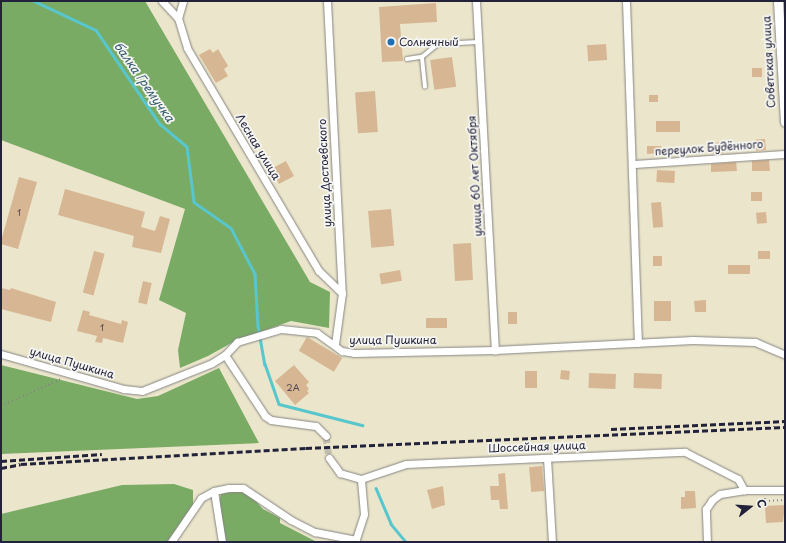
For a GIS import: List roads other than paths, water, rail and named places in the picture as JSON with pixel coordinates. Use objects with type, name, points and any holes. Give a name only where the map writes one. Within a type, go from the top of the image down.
[{"type":"street","points":[[162,1],[178,18],[184,1]]},
{"type":"street","name":"улица Достоевского","points":[[327,1],[342,293],[335,344]]},
{"type":"street","name":"улица 60 лет Октября","points":[[476,1],[495,350]]},
{"type":"street","points":[[626,1],[634,164],[638,343]]},
{"type":"street","name":"Советская улица","points":[[780,4],[785,122]]},
{"type":"street","name":"Лесная улица","points":[[178,18],[187,48],[315,264],[342,293]]},
{"type":"street","name":"переулок Будённого","points":[[634,164],[785,154]]},
{"type":"street","name":"улица Пушкина","points":[[1,354],[70,374],[142,391],[212,363],[225,355],[237,342],[281,329],[317,333],[335,344],[342,351],[354,353],[495,350],[693,340],[755,342],[785,355]]},
{"type":"street","points":[[225,355],[265,416],[271,420],[316,426],[326,436]]},
{"type":"street","name":"Шоссейная улица","points":[[361,479],[406,464],[685,452],[738,479],[744,490]]},
{"type":"street","points":[[171,542],[201,498],[214,491],[243,488],[291,520],[315,532],[356,541],[364,514],[361,479],[340,473],[329,458]]},
{"type":"street","points":[[547,458],[552,542]]},
{"type":"street","points":[[707,542],[706,509],[712,500],[729,491],[785,490]]},
{"type":"street","points":[[214,491],[222,542]]},
{"type":"lane","points":[[407,59],[422,57],[438,44],[478,42]]},
{"type":"lane","points":[[422,57],[425,86]]},
{"type":"waterway","name":"балка Гремучка","points":[[34,1],[96,30],[160,124],[187,147],[194,202],[231,228],[255,274],[258,326],[265,364],[279,404],[362,425]]},
{"type":"waterway","name":"балка Гремучка","points":[[376,488],[391,524],[406,542]]},
{"type":"tunnel","points":[[326,436],[329,458]]},
{"type":"railway","points":[[611,429],[785,421]]},
{"type":"railway","points":[[1,468],[21,464],[306,448],[785,427]]},
{"type":"railway","points":[[1,461],[102,454]]},
{"type":"place","name":"Солнечный","points":[[391,42]]}]
